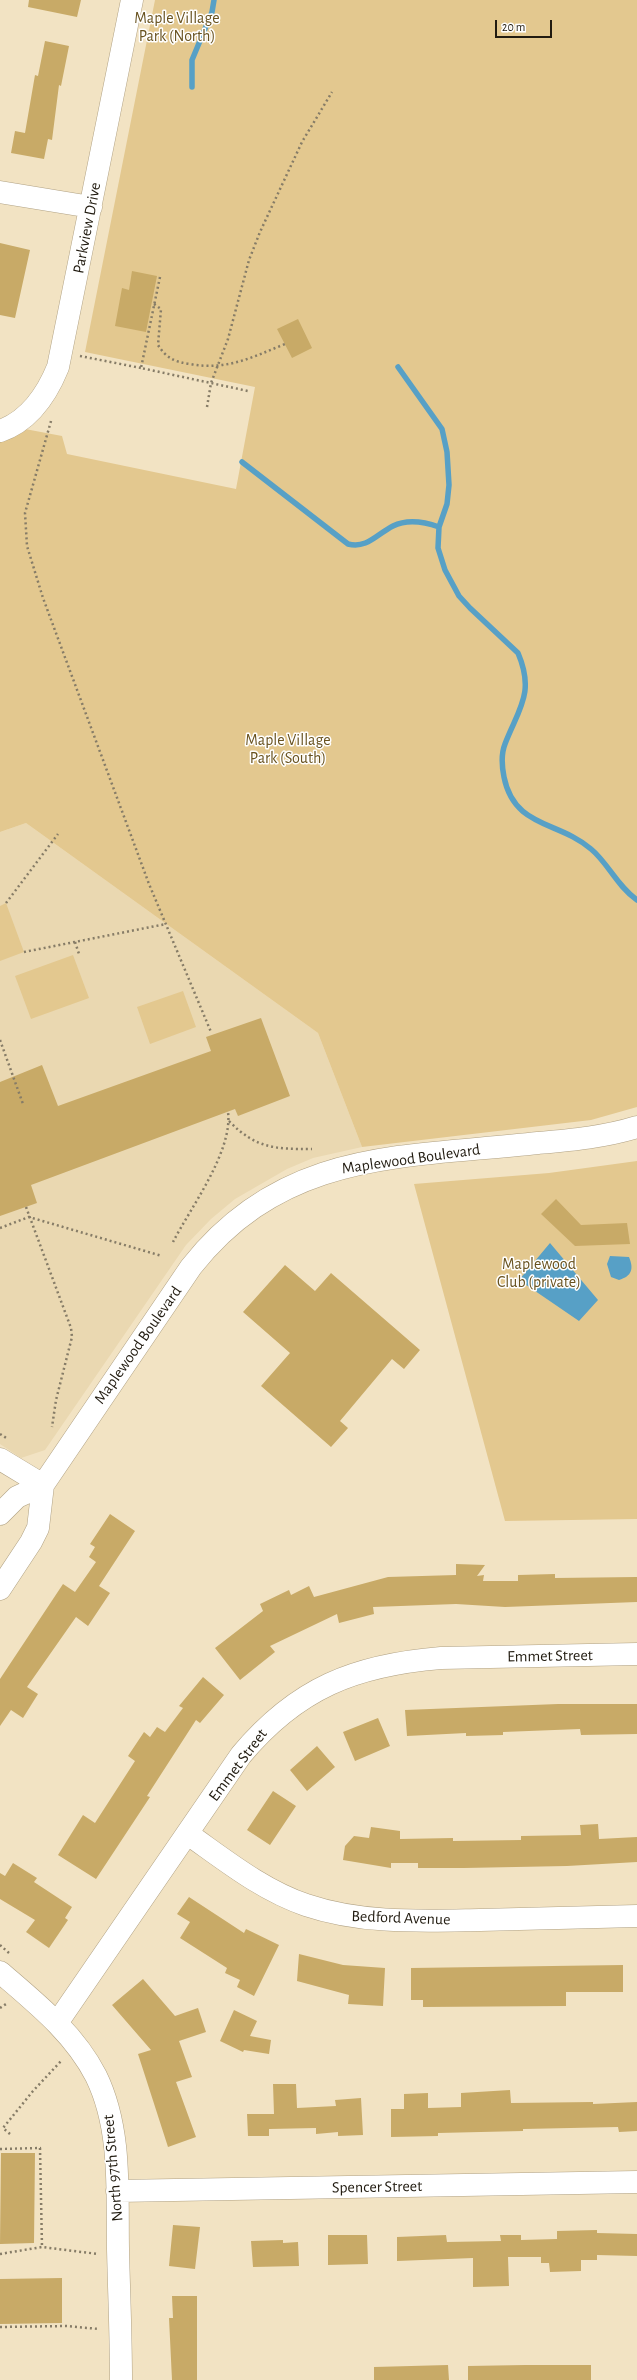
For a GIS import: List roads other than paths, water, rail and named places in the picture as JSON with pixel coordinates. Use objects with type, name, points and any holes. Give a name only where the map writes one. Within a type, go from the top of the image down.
[{"type":"street","name":"Parkview Drive","points":[[0,431],[14,424],[30,412],[45,395],[55,375],[64,343],[132,0]]},
{"type":"street","points":[[0,192],[91,207]]},
{"type":"street","name":"Maplewood Boulevard","points":[[0,1589],[31,1542],[38,1528],[44,1485],[202,1253],[230,1225],[271,1196],[313,1176],[364,1162],[567,1140],[637,1127]]},
{"type":"street","points":[[0,1459],[44,1485]]},
{"type":"street","points":[[0,1514],[17,1497],[44,1485]]},
{"type":"street","name":"Emmet Street","points":[[57,2023],[241,1755],[258,1734],[294,1704],[316,1690],[343,1678],[373,1668],[434,1658],[637,1654]]},
{"type":"street","name":"Bedford Avenue","points":[[188,1834],[249,1877],[283,1896],[306,1905],[348,1916],[371,1919],[437,1920],[637,1916]]},
{"type":"street","name":"North 97th Street","points":[[0,1972],[57,2023],[79,2049],[95,2075],[111,2116],[117,2191],[121,2380]]},
{"type":"street","name":"Spencer Street","points":[[117,2191],[637,2182]]},
{"type":"water","points":[[550,1243],[598,1300],[579,1321],[519,1280]]},
{"type":"water","points":[[610,1256],[629,1257],[631,1272],[619,1280],[611,1277],[607,1264]]},
{"type":"waterway","points":[[192,87],[192,60],[212,12],[214,0]]},
{"type":"waterway","points":[[398,367],[442,429],[447,452],[449,485],[447,504],[439,527],[438,548],[445,570],[459,596],[518,653],[523,667],[525,679],[523,700],[505,744],[502,756],[504,777],[509,794],[517,806],[527,815],[565,833],[591,849],[603,861],[624,888],[637,900]]},
{"type":"waterway","points":[[242,462],[348,544],[355,545],[366,543],[387,529],[404,522],[422,523],[439,527]]},
{"type":"park label","name":"Maple Village Park (North)","points":[[177,27]]},
{"type":"park label","name":"Maple Village Park (South)","points":[[288,749]]},
{"type":"park label","name":"Maplewood Club (private)","points":[[539,1273]]}]
